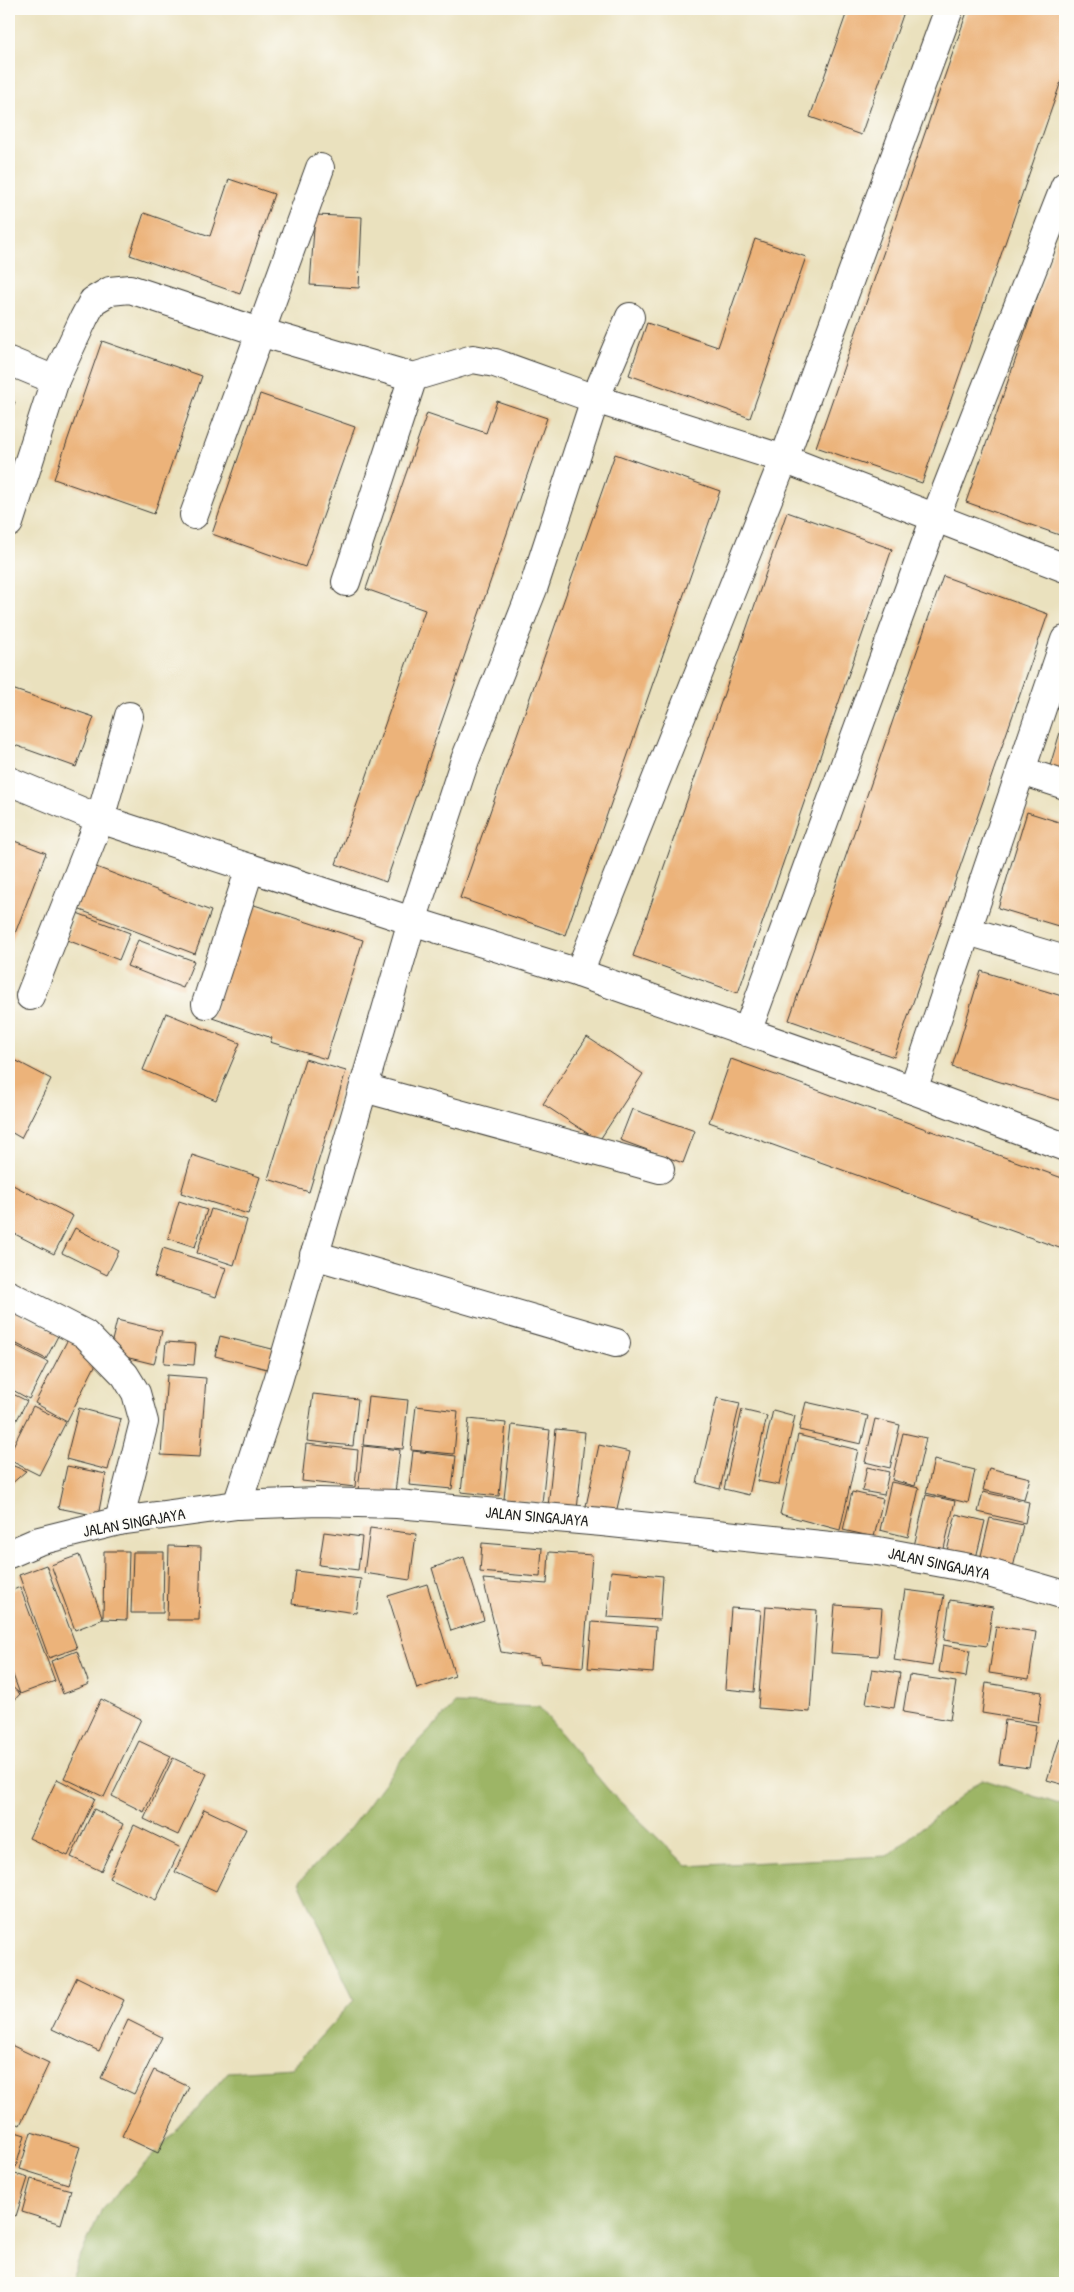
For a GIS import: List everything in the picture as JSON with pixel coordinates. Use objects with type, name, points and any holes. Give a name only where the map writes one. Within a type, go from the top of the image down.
[{"type":"street","points":[[580,972],[784,459],[949,9]]},
{"type":"street","points":[[194,515],[320,168]]},
{"type":"street","points":[[747,1032],[935,518],[1065,186]]},
{"type":"street","points":[[9,523],[55,380],[94,301],[110,291],[130,289],[260,332],[413,377],[473,359],[495,363],[595,399],[784,459],[1065,568]]},
{"type":"street","points":[[237,1505],[278,1381],[412,921],[465,760],[534,586],[595,399],[630,317]]},
{"type":"street","points":[[9,361],[55,380]]},
{"type":"street","points":[[346,582],[413,377]]},
{"type":"street","points":[[914,1090],[1065,640]]},
{"type":"street","points":[[30,996],[100,819],[129,716]]},
{"type":"street","points":[[1022,771],[1065,785]]},
{"type":"street","points":[[9,781],[100,819],[412,921],[580,972],[914,1090],[1065,1148]]},
{"type":"street","points":[[206,1004],[250,868]]},
{"type":"street","points":[[968,930],[1065,960]]},
{"type":"street","points":[[364,1088],[660,1169]]},
{"type":"street","points":[[314,1256],[616,1343]]},
{"type":"street","points":[[9,1295],[85,1334],[125,1375],[136,1392],[144,1422],[119,1521]]},
{"type":"street","name":"JALAN SINGAJAYA","points":[[9,1554],[38,1541],[119,1521],[237,1505],[319,1502],[397,1504],[602,1522],[878,1551],[975,1569],[1065,1595]]},
{"type":"green space","points":[[455,1704],[539,1707],[611,1793],[687,1866],[887,1856],[982,1779],[1065,1806],[1065,2283],[68,2283],[102,2209],[193,2113],[228,2072],[292,2068],[354,2000],[299,1882],[351,1827],[402,1759]]},
{"type":"building","points":[[848,9],[905,9],[861,135],[810,117]]},
{"type":"building","points":[[968,9],[1065,9],[1065,70],[922,483],[816,447]]},
{"type":"building","points":[[229,179],[274,194],[240,294],[130,255],[144,213],[210,236]]},
{"type":"building","points":[[315,215],[362,217],[359,288],[310,285]]},
{"type":"building","points":[[1065,217],[1065,537],[966,502]]},
{"type":"building","points":[[755,239],[806,257],[750,418],[629,375],[647,323],[718,347]]},
{"type":"building","points":[[102,341],[202,376],[154,514],[54,479]]},
{"type":"building","points":[[260,394],[355,427],[305,567],[212,534]]},
{"type":"building","points":[[9,399],[15,402],[9,416]]},
{"type":"building","points":[[497,401],[547,418],[386,882],[336,864],[425,610],[366,589],[427,413],[486,433]]},
{"type":"building","points":[[615,454],[720,491],[565,935],[460,898]]},
{"type":"building","points":[[787,512],[892,549],[738,993],[633,956]]},
{"type":"building","points":[[943,576],[1048,614],[894,1057],[789,1020]]},
{"type":"building","points":[[9,688],[94,717],[76,767],[9,743]]},
{"type":"building","points":[[1065,716],[1065,774],[1049,769]]},
{"type":"building","points":[[1027,812],[1065,824],[1065,928],[998,908]]},
{"type":"building","points":[[9,839],[46,853],[9,949]]},
{"type":"building","points":[[91,865],[211,911],[195,954],[75,908]]},
{"type":"building","points":[[248,903],[363,940],[326,1059],[270,1042],[272,1038],[212,1018]]},
{"type":"building","points":[[77,913],[130,933],[119,960],[67,940]]},
{"type":"building","points":[[138,940],[194,961],[183,988],[127,966]]},
{"type":"building","points":[[981,971],[1065,997],[1065,1102],[952,1067]]},
{"type":"building","points":[[166,1013],[240,1043],[216,1100],[143,1070]]},
{"type":"building","points":[[587,1037],[643,1074],[599,1141],[543,1104]]},
{"type":"building","points":[[9,1057],[51,1079],[21,1138],[9,1131]]},
{"type":"building","points":[[305,1059],[346,1071],[309,1192],[268,1179]]},
{"type":"building","points":[[731,1059],[1065,1179],[1065,1250],[709,1122]]},
{"type":"building","points":[[632,1109],[695,1131],[683,1163],[620,1140]]},
{"type":"building","points":[[192,1155],[260,1177],[248,1214],[181,1193]]},
{"type":"building","points":[[9,1183],[73,1216],[54,1254],[9,1231]]},
{"type":"building","points":[[179,1201],[207,1210],[195,1247],[168,1238]]},
{"type":"building","points":[[211,1209],[247,1220],[234,1265],[197,1253]]},
{"type":"building","points":[[75,1228],[119,1251],[107,1275],[62,1253]]},
{"type":"building","points":[[163,1248],[226,1268],[216,1297],[154,1277]]},
{"type":"building","points":[[9,1308],[59,1334],[46,1359],[9,1340]]},
{"type":"building","points":[[117,1320],[162,1331],[154,1364],[109,1353]]},
{"type":"building","points":[[220,1336],[280,1351],[275,1371],[215,1356]]},
{"type":"building","points":[[68,1339],[100,1356],[67,1421],[35,1403]]},
{"type":"building","points":[[9,1342],[48,1362],[29,1399],[9,1388]]},
{"type":"building","points":[[166,1342],[196,1344],[194,1365],[164,1363]]},
{"type":"building","points":[[167,1375],[206,1378],[200,1457],[161,1455]]},
{"type":"building","points":[[9,1392],[27,1401],[13,1427],[9,1425]]},
{"type":"building","points":[[313,1394],[358,1399],[353,1446],[307,1441]]},
{"type":"building","points":[[368,1396],[408,1400],[403,1449],[363,1445]]},
{"type":"building","points":[[717,1398],[740,1403],[720,1489],[697,1483]]},
{"type":"building","points":[[806,1402],[868,1416],[861,1444],[799,1430]]},
{"type":"building","points":[[33,1406],[66,1422],[39,1475],[9,1460],[9,1454]]},
{"type":"building","points":[[416,1406],[458,1411],[454,1454],[411,1450]]},
{"type":"building","points":[[79,1408],[121,1419],[108,1470],[66,1459]]},
{"type":"building","points":[[742,1410],[767,1416],[749,1495],[724,1489]]},
{"type":"building","points":[[773,1410],[795,1416],[779,1485],[757,1481]]},
{"type":"building","points":[[469,1419],[506,1423],[499,1496],[461,1492]]},
{"type":"building","points":[[875,1419],[900,1425],[890,1468],[865,1462]]},
{"type":"building","points":[[512,1425],[550,1430],[542,1503],[504,1499]]},
{"type":"building","points":[[556,1429],[585,1432],[577,1510],[548,1507]]},
{"type":"building","points":[[903,1433],[926,1438],[915,1486],[892,1480]]},
{"type":"building","points":[[798,1435],[858,1450],[840,1530],[780,1514]]},
{"type":"building","points":[[306,1444],[358,1450],[355,1487],[302,1481]]},
{"type":"building","points":[[599,1445],[630,1452],[616,1513],[586,1506]]},
{"type":"building","points":[[363,1446],[400,1450],[395,1493],[358,1490]]},
{"type":"building","points":[[413,1451],[456,1456],[452,1489],[409,1485]]},
{"type":"building","points":[[934,1460],[975,1470],[968,1503],[926,1493]]},
{"type":"building","points":[[9,1464],[26,1471],[9,1486]]},
{"type":"building","points":[[67,1466],[106,1474],[98,1516],[58,1508]]},
{"type":"building","points":[[867,1467],[889,1472],[884,1495],[862,1491]]},
{"type":"building","points":[[989,1468],[1030,1478],[1024,1499],[983,1490]]},
{"type":"building","points":[[891,1482],[919,1488],[908,1537],[880,1530]]},
{"type":"building","points":[[852,1492],[883,1499],[874,1537],[843,1530]]},
{"type":"building","points":[[983,1492],[1029,1502],[1025,1523],[978,1512]]},
{"type":"building","points":[[926,1495],[955,1501],[943,1553],[914,1546]]},
{"type":"building","points":[[956,1514],[985,1521],[976,1558],[947,1551]]},
{"type":"building","points":[[990,1518],[1023,1525],[1012,1572],[979,1564]]},
{"type":"building","points":[[370,1528],[416,1534],[410,1580],[364,1573]]},
{"type":"building","points":[[324,1532],[362,1537],[358,1570],[319,1565]]},
{"type":"building","points":[[482,1543],[542,1548],[540,1577],[480,1572]]},
{"type":"building","points":[[169,1546],[201,1547],[199,1620],[167,1620]]},
{"type":"building","points":[[104,1551],[129,1551],[127,1620],[103,1619]]},
{"type":"building","points":[[133,1552],[164,1552],[163,1613],[131,1613]]},
{"type":"building","points":[[549,1552],[592,1555],[583,1667],[540,1663],[540,1658],[501,1652],[483,1579],[547,1584]]},
{"type":"building","points":[[79,1555],[103,1619],[75,1630],[51,1565]]},
{"type":"building","points":[[464,1557],[484,1620],[451,1631],[432,1568]]},
{"type":"building","points":[[46,1565],[77,1648],[49,1658],[19,1575]]},
{"type":"building","points":[[296,1571],[361,1579],[356,1613],[292,1604]]},
{"type":"building","points":[[611,1571],[663,1576],[660,1620],[607,1617]]},
{"type":"building","points":[[427,1584],[455,1676],[417,1689],[388,1596]]},
{"type":"building","points":[[20,1587],[55,1681],[20,1694],[9,1664],[9,1592]]},
{"type":"building","points":[[905,1590],[944,1595],[932,1666],[894,1660]]},
{"type":"building","points":[[950,1600],[993,1607],[987,1646],[944,1640]]},
{"type":"building","points":[[835,1605],[882,1608],[878,1656],[831,1653]]},
{"type":"building","points":[[766,1606],[817,1610],[810,1712],[758,1708]]},
{"type":"building","points":[[731,1608],[761,1610],[754,1692],[725,1689]]},
{"type":"building","points":[[592,1622],[656,1627],[653,1673],[588,1668]]},
{"type":"building","points":[[996,1626],[1036,1632],[1029,1679],[989,1673]]},
{"type":"building","points":[[943,1645],[970,1650],[966,1677],[939,1672]]},
{"type":"building","points":[[77,1651],[89,1684],[63,1694],[51,1661]]},
{"type":"building","points":[[872,1669],[900,1673],[894,1708],[866,1703]]},
{"type":"building","points":[[909,1675],[956,1682],[950,1720],[903,1712]]},
{"type":"building","points":[[986,1683],[1042,1692],[1038,1722],[982,1713]]},
{"type":"building","points":[[9,1684],[20,1694],[9,1706]]},
{"type":"building","points":[[101,1699],[141,1719],[104,1797],[64,1778]]},
{"type":"building","points":[[1005,1720],[1036,1725],[1029,1768],[999,1764]]},
{"type":"building","points":[[1065,1721],[1065,1785],[1047,1780]]},
{"type":"building","points":[[139,1741],[171,1756],[144,1812],[112,1796]]},
{"type":"building","points":[[173,1758],[207,1774],[178,1835],[144,1819]]},
{"type":"building","points":[[57,1779],[95,1798],[68,1856],[29,1838]]},
{"type":"building","points":[[94,1809],[123,1824],[101,1871],[71,1857]]},
{"type":"building","points":[[204,1809],[246,1829],[216,1891],[175,1872]]},
{"type":"building","points":[[134,1825],[181,1848],[156,1900],[109,1878]]},
{"type":"building","points":[[77,1977],[124,2000],[99,2051],[52,2029]]},
{"type":"building","points":[[128,2020],[162,2037],[134,2094],[101,2078]]},
{"type":"building","points":[[9,2044],[49,2063],[20,2125],[9,2120]]},
{"type":"building","points":[[154,2070],[189,2087],[158,2153],[122,2136]]},
{"type":"building","points":[[9,2130],[25,2135],[16,2167],[9,2165]]},
{"type":"building","points":[[31,2132],[80,2147],[68,2184],[20,2169]]},
{"type":"building","points":[[9,2172],[28,2178],[16,2216],[9,2213]]},
{"type":"building","points":[[31,2179],[71,2190],[61,2224],[22,2212]]}]
